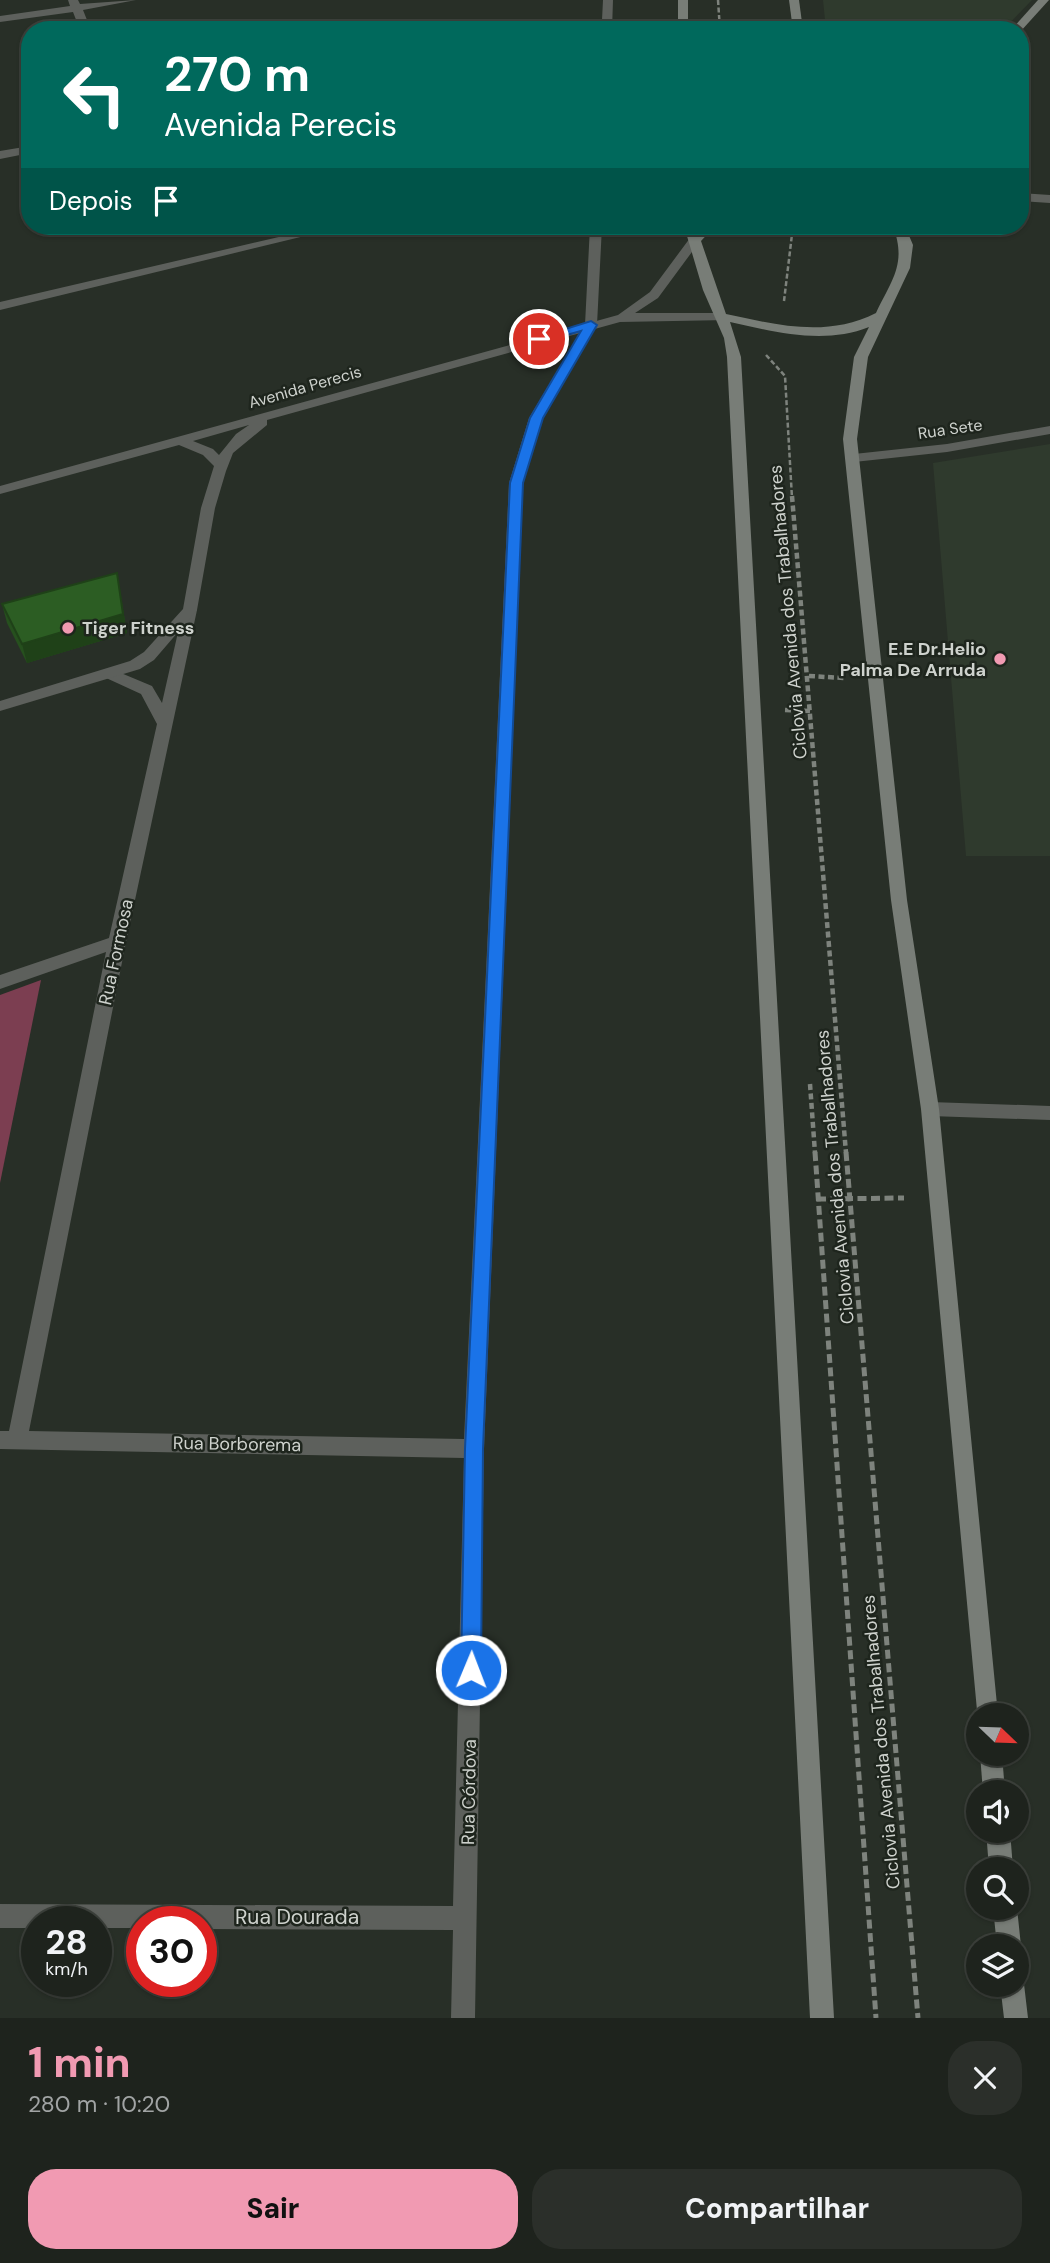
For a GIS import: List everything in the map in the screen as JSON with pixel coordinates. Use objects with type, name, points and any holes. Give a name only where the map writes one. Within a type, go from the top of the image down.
[{"type":"main road","points":[[683,0],[683,21]]},
{"type":"main road","points":[[794,0],[797,21]]},
{"type":"main road","points":[[1024,21],[1044,0]]},
{"type":"main road","points":[[692,235],[709,290],[723,317],[733,357],[736,397],[822,2018]]},
{"type":"main road","points":[[694,241],[700,235]]},
{"type":"main road","points":[[904,235],[907,245],[905,261],[861,356],[850,439],[899,900],[930,1109],[986,1703]]},
{"type":"main road","points":[[723,317],[781,328],[837,332],[868,324],[880,316]]},
{"type":"main road","points":[[1014,1997],[1016,2018]]},
{"type":"street","points":[[0,19],[74,4],[131,0]]},
{"type":"street","points":[[607,21],[608,0]]},
{"type":"street","points":[[74,4],[82,21]]},
{"type":"street","points":[[0,155],[21,151]]},
{"type":"street","points":[[1029,198],[1050,199]]},
{"type":"street","points":[[0,306],[302,235]]},
{"type":"street","points":[[591,325],[596,235]]},
{"type":"street","name":"Avenida Perecis","points":[[619,318],[654,295],[694,241]]},
{"type":"street","name":"Avenida Perecis","points":[[0,489],[619,318],[676,315],[723,317]]},
{"type":"street","name":"Rua Córdova","points":[[463,2018],[474,1449],[516,483],[536,418],[591,325]]},
{"type":"street","name":"Rua Formosa","points":[[9,1440],[190,610],[208,508],[221,465],[241,437],[276,413]]},
{"type":"street","name":"Rua Sete","points":[[854,458],[947,448],[1050,430]]},
{"type":"street","points":[[180,440],[201,448],[221,465]]},
{"type":"street","points":[[0,706],[135,665],[149,656],[190,610]]},
{"type":"street","points":[[109,673],[147,690],[165,724]]},
{"type":"street","points":[[0,982],[117,942]]},
{"type":"street","points":[[930,1109],[1050,1113]]},
{"type":"street","name":"Rua Borborema","points":[[9,1440],[474,1449]]},
{"type":"street","name":"Rua Dourada","points":[[0,1916],[467,1918]]},
{"type":"path","points":[[718,0],[719,21]]},
{"type":"path","points":[[781,328],[792,235]]},
{"type":"path","name":"Ciclovia Avenida dos Trabalhadores","points":[[781,328],[756,345],[785,376],[786,427],[918,2018]]},
{"type":"path","name":"Ciclovia Avenida dos Trabalhadores","points":[[784,696],[786,723]]},
{"type":"path","name":"Ciclovia Avenida dos Trabalhadores","points":[[809,1076],[876,2018]]},
{"type":"path","points":[[817,1199],[939,1198]]},
{"type":"shaded area","points":[[823,0],[1032,0],[1012,21],[825,21]]},
{"type":"shaded area","name":"E.E Dr.Helio Palma De Arruda","points":[[1050,444],[1050,856],[966,856],[933,463]]},
{"type":"shaded area","points":[[41,980],[0,1183],[0,995]]},
{"type":"building","points":[[117,573],[123,614],[22,644],[2,604]]},
{"type":"place","name":"Tiger Fitness","points":[[68,628]]},
{"type":"place","name":"E.E Dr.Helio Palma De Arruda","points":[[1000,659]]},
{"type":"route","points":[[471,1670],[474,1449],[516,483],[536,418],[591,325],[539,339]]}]
